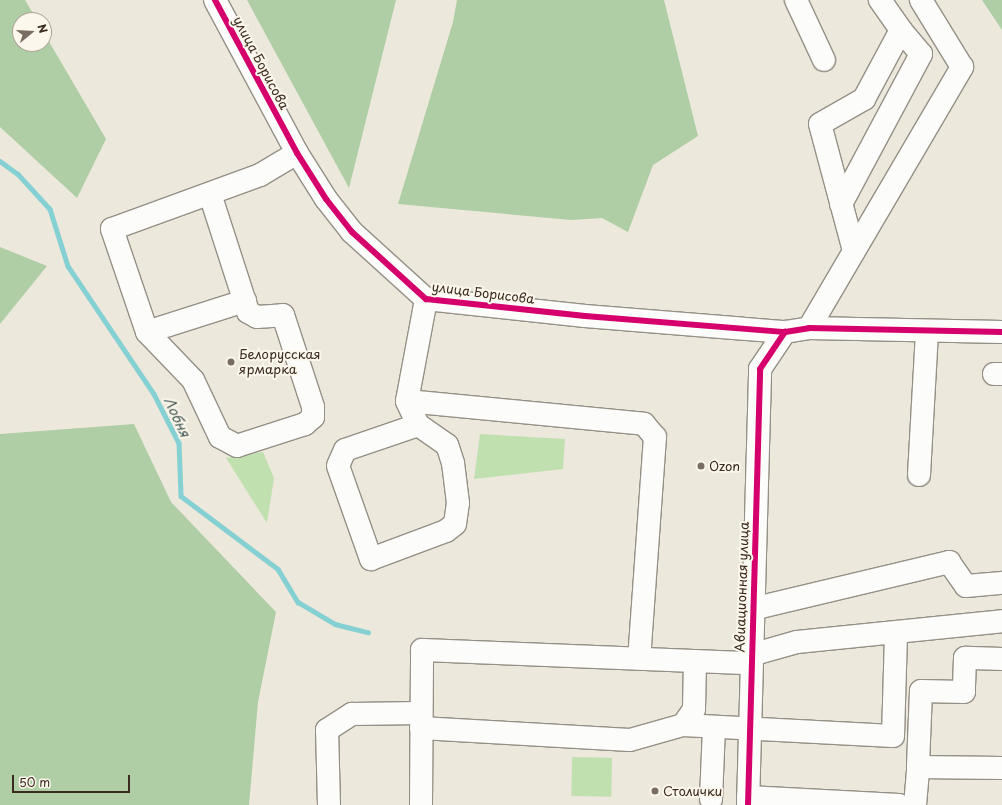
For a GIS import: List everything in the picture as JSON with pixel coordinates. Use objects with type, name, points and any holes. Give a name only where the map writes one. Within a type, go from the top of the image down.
[{"type":"street","name":"улица Борисова","points":[[215,0],[297,153],[326,199],[352,232],[426,299],[585,316],[785,332],[809,328],[927,332],[1002,332]]},
{"type":"street","points":[[796,0],[824,60]]},
{"type":"street","points":[[841,204],[921,54],[901,30],[880,0]]},
{"type":"street","points":[[809,328],[962,67],[921,0]]},
{"type":"street","points":[[854,251],[820,124],[864,99],[901,30]]},
{"type":"street","points":[[210,194],[244,301],[252,316],[283,315],[313,407],[313,417],[305,424],[237,446],[220,437],[193,380],[147,332],[112,229],[260,175],[297,153]]},
{"type":"street","points":[[418,425],[345,450],[338,466],[371,559],[446,531],[455,524],[458,503],[453,463],[447,445],[418,425],[407,401],[426,299]]},
{"type":"street","points":[[147,332],[244,301]]},
{"type":"street","name":"Авиационная улица","points":[[748,801],[752,609],[760,369],[785,332]]},
{"type":"street","points":[[919,475],[927,332]]},
{"type":"street","points":[[407,401],[644,424],[655,436],[639,658]]},
{"type":"street","points":[[752,609],[949,562],[966,586],[1002,583]]},
{"type":"street","points":[[421,805],[422,650],[695,661],[751,659],[797,642],[1002,621]]},
{"type":"street","points":[[893,736],[896,633]]},
{"type":"street","points":[[915,805],[921,692],[964,692],[965,658],[1002,659]]},
{"type":"street","points":[[683,725],[694,709],[695,661]]},
{"type":"street","points":[[329,805],[327,730],[352,714],[630,740],[683,725],[919,738]]},
{"type":"street","points":[[711,799],[714,727]]},
{"type":"street","points":[[918,767],[1002,768]]},
{"type":"street","points":[[748,801],[899,805]]},
{"type":"green space","points":[[0,0],[25,0],[32,12],[12,12],[12,52],[52,52],[52,47],[106,139],[77,198],[0,127]]},
{"type":"green space","points":[[247,0],[396,0],[349,188]]},
{"type":"green space","points":[[457,0],[664,0],[698,136],[653,165],[628,232],[602,218],[571,220],[398,204],[453,22]]},
{"type":"green space","points":[[982,0],[1002,0],[1002,30]]},
{"type":"green space","points":[[0,247],[47,266],[0,324]]},
{"type":"green space","points":[[134,424],[171,502],[276,612],[258,702],[249,805],[0,805],[0,434]]},
{"type":"green space","points":[[480,434],[565,439],[563,469],[474,479]]},
{"type":"green space","points":[[263,452],[274,478],[267,523],[226,458]]},
{"type":"green space","points":[[572,757],[612,758],[611,797],[571,796]]},
{"type":"waterway","name":"Лобня","points":[[0,161],[18,174],[50,209],[68,266],[154,394],[179,443],[181,496],[278,569],[298,602],[335,624],[368,632]]},
{"type":"cycle path","points":[[215,0],[297,153],[326,199],[352,232],[426,299],[585,316],[785,332]]},
{"type":"cycle path","points":[[748,805],[760,369],[785,332],[809,328],[1002,332]]},
{"type":"place","name":"Белорусская ярмарка","points":[[231,362]]},
{"type":"place","name":"Ozon","points":[[701,466]]},
{"type":"place","name":"Столички","points":[[655,791]]}]
